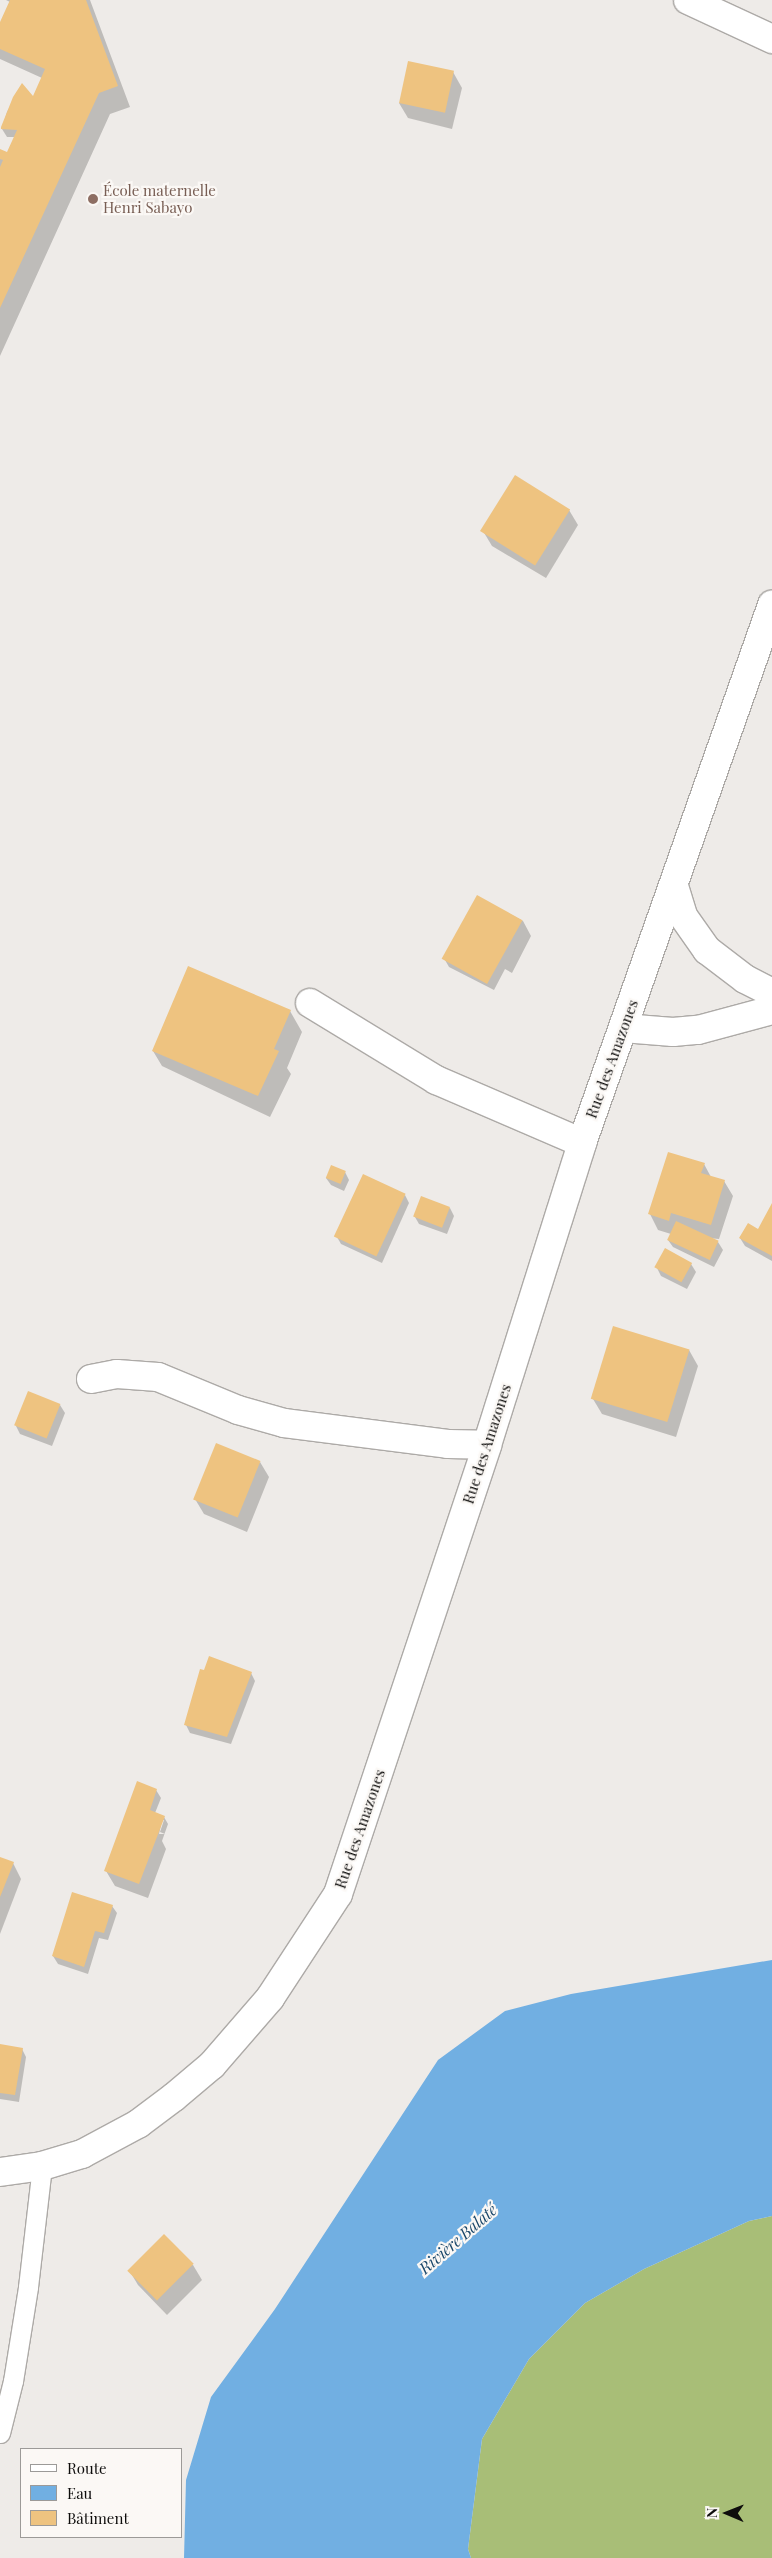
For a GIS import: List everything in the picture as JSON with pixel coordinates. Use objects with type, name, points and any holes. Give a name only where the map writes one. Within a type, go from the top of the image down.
[{"type":"street","points":[[688,0],[772,39]]},
{"type":"street","name":"Rue des Amazones","points":[[0,2172],[42,2166],[108,2142],[174,2097],[212,2065],[239,2035],[306,1948],[338,1894],[487,1445],[582,1143],[772,605]]},
{"type":"street","points":[[674,886],[683,916],[707,950],[745,979],[772,993]]},
{"type":"street","points":[[310,1003],[436,1080],[582,1143]]},
{"type":"street","points":[[623,1028],[673,1032],[698,1030],[772,1010]]},
{"type":"street","points":[[91,1379],[117,1374],[158,1377],[238,1410],[284,1423],[448,1444],[487,1445]]},
{"type":"lane","points":[[0,2433],[20,2334],[42,2166]]},
{"type":"green space","points":[[772,2216],[772,2558],[471,2558],[468,2549],[482,2439],[529,2359],[585,2303],[644,2269],[749,2221]]},
{"type":"water","name":"Rivière Balaté","points":[[772,1960],[772,2216],[749,2221],[644,2269],[585,2303],[529,2359],[482,2439],[468,2549],[471,2558],[184,2558],[186,2480],[211,2397],[275,2309],[438,2060],[505,2011],[571,1994]]},
{"type":"building","points":[[10,0],[86,0],[118,86],[99,93],[0,308],[0,167],[3,160],[0,159],[0,149],[7,152],[17,130],[1,129],[1,127],[13,97],[22,83],[33,96],[45,69],[0,49],[0,22]]},
{"type":"building","points":[[408,61],[454,71],[445,113],[399,103]]},
{"type":"building","points":[[515,475],[570,509],[535,565],[480,531]]},
{"type":"building","points":[[477,895],[522,920],[487,984],[442,959]]},
{"type":"building","points":[[188,966],[291,1010],[274,1049],[279,1051],[258,1096],[152,1051]]},
{"type":"building","points":[[668,1152],[705,1163],[701,1173],[725,1180],[711,1225],[671,1213],[669,1221],[648,1214]]},
{"type":"building","points":[[331,1165],[346,1171],[341,1184],[326,1178]]},
{"type":"building","points":[[363,1174],[406,1194],[376,1256],[334,1237]]},
{"type":"building","points":[[421,1196],[450,1207],[442,1228],[413,1217]]},
{"type":"building","points":[[772,1203],[772,1256],[739,1238],[748,1223],[758,1229]]},
{"type":"building","points":[[676,1221],[719,1241],[710,1260],[667,1240]]},
{"type":"building","points":[[665,1248],[692,1263],[681,1282],[654,1267]]},
{"type":"building","points":[[613,1326],[690,1349],[667,1422],[591,1399]]},
{"type":"building","points":[[28,1391],[60,1404],[47,1438],[14,1425]]},
{"type":"building","points":[[216,1443],[261,1461],[238,1518],[193,1500]]},
{"type":"building","points":[[209,1656],[252,1672],[227,1737],[184,1725],[200,1669],[204,1670]]},
{"type":"building","points":[[137,1781],[157,1789],[150,1810],[165,1816],[139,1884],[104,1871]]},
{"type":"building","points":[[0,1857],[14,1862],[0,1897]]},
{"type":"building","points":[[72,1892],[113,1905],[104,1933],[95,1931],[84,1967],[52,1956]]},
{"type":"building","points":[[0,2044],[23,2048],[15,2095],[0,2093]]},
{"type":"building","points":[[164,2234],[194,2264],[157,2300],[127,2271]]},
{"type":"place","name":"École maternelle Henri Sabayo","points":[[93,199]]}]
